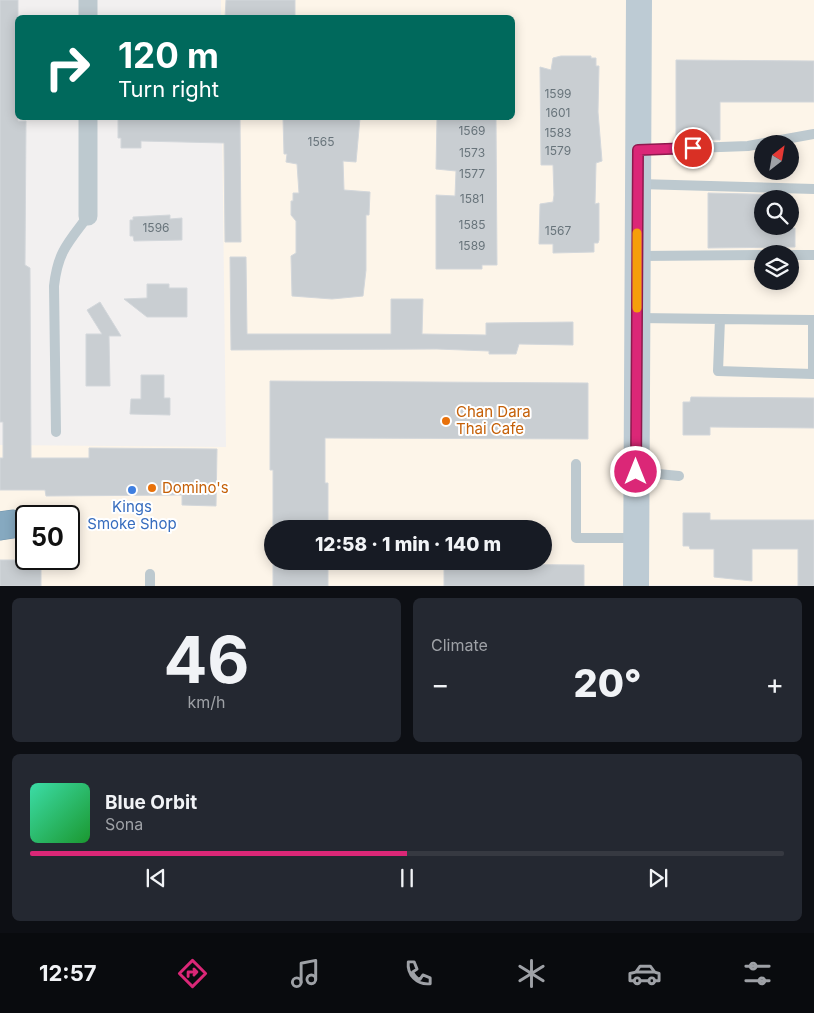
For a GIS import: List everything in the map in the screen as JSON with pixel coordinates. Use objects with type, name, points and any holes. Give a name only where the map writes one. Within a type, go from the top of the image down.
[{"type":"main road","points":[[636,586],[639,0]]},
{"type":"street","points":[[88,0],[88,15]]},
{"type":"street","points":[[88,120],[88,216]]},
{"type":"lane","points":[[638,150],[748,146],[814,134]]},
{"type":"lane","points":[[638,184],[814,189]]},
{"type":"lane","points":[[56,432],[54,286],[57,262],[62,251],[88,216]]},
{"type":"lane","points":[[637,256],[754,255]]},
{"type":"lane","points":[[799,255],[814,255]]},
{"type":"lane","points":[[637,318],[813,318],[814,374],[718,371],[720,319]]},
{"type":"lane","points":[[576,464],[576,538],[636,538]]},
{"type":"lane","points":[[636,472],[679,476]]},
{"type":"lane","points":[[150,574],[150,586]]},
{"type":"shaded area","points":[[221,0],[814,0],[814,585],[0,586],[0,445],[226,447],[222,120],[515,120],[515,15],[221,15]]},
{"type":"building","points":[[0,0],[18,0],[18,15],[15,15],[15,120],[26,121],[25,265],[30,268],[31,458],[89,458],[89,448],[217,449],[216,506],[182,505],[182,495],[46,496],[45,490],[0,490],[0,458],[3,458],[3,422],[0,422]]},
{"type":"building","points":[[226,0],[295,0],[295,15],[225,15]]},
{"type":"building","points":[[561,56],[591,56],[591,58],[596,58],[596,66],[599,66],[598,112],[602,161],[596,163],[595,204],[599,203],[599,240],[598,243],[594,243],[594,252],[553,253],[553,244],[539,244],[540,204],[553,202],[554,195],[553,165],[541,165],[540,67],[551,70],[553,58]]},
{"type":"building","points":[[676,60],[814,61],[814,102],[720,102],[720,140],[676,139]]},
{"type":"building","points":[[118,120],[240,120],[241,242],[225,242],[224,143],[141,141],[141,148],[121,148],[121,138],[118,138]]},
{"type":"building","points":[[283,120],[360,120],[356,162],[343,161],[344,190],[370,192],[369,215],[366,215],[366,270],[363,296],[332,299],[292,296],[291,256],[296,253],[296,221],[291,215],[291,201],[293,201],[293,193],[299,193],[297,164],[286,162],[287,154],[284,154]]},
{"type":"building","points":[[437,120],[496,120],[497,265],[482,265],[482,269],[436,269],[436,195],[455,196],[456,171],[436,169]]},
{"type":"building","points":[[708,193],[754,194],[754,235],[795,235],[795,245],[754,245],[754,247],[708,248]]},
{"type":"building","points":[[170,215],[170,219],[182,218],[182,240],[134,241],[133,236],[130,236],[130,220],[133,220],[133,217]]},
{"type":"building","points":[[230,257],[246,257],[247,334],[391,334],[391,299],[423,299],[422,334],[486,335],[486,323],[573,322],[573,345],[519,344],[516,354],[489,354],[489,351],[437,349],[231,350]]},
{"type":"building","points":[[147,284],[169,284],[169,288],[187,288],[187,317],[147,317],[124,299],[147,298]]},
{"type":"building","points":[[100,302],[121,336],[109,336],[110,386],[86,386],[86,334],[102,334],[87,310]]},
{"type":"building","points":[[141,375],[164,375],[164,398],[170,398],[170,415],[130,414],[131,399],[141,399]]},
{"type":"building","points":[[270,381],[588,383],[588,439],[325,438],[325,483],[328,483],[328,520],[273,520],[273,470],[270,470]]},
{"type":"building","points":[[691,397],[814,398],[814,428],[710,427],[710,435],[683,435],[683,402],[690,402]]},
{"type":"building","points":[[683,513],[710,513],[710,520],[814,520],[814,586],[798,586],[798,549],[752,549],[752,581],[714,577],[714,549],[690,549],[689,546],[683,546]]},
{"type":"building","points":[[0,560],[15,560],[15,570],[41,570],[41,586],[0,586]]},
{"type":"building","points":[[552,565],[584,565],[584,586],[444,586],[444,570],[552,570]]},
{"type":"building","points":[[273,570],[328,570],[328,586],[273,586]]},
{"type":"slow traffic","points":[[637,233],[637,308]]},
{"type":"place","name":"Chan Dara Thai Cafe","points":[[446,421]]},
{"type":"place","name":"Domino's","points":[[152,488]]},
{"type":"place","name":"Kings Smoke Shop","points":[[132,490]]},
{"type":"route","points":[[636,472],[638,150],[693,148]]}]
